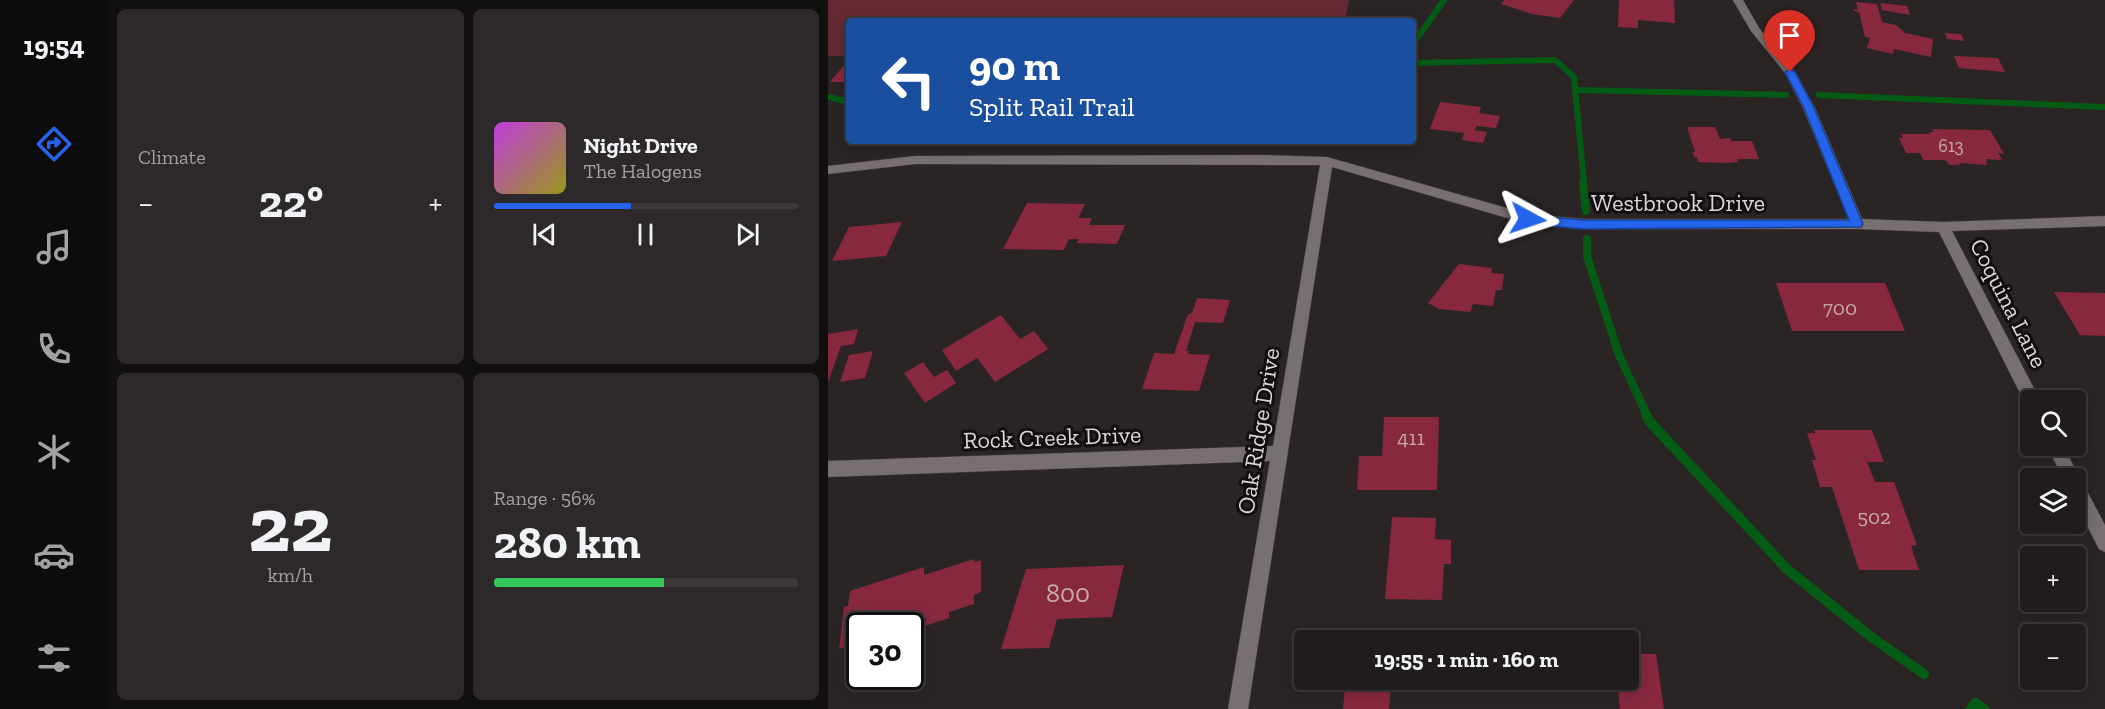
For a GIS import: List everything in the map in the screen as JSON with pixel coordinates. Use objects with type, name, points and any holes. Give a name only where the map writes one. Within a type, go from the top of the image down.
[{"type":"street","points":[[1738,0],[1755,29],[1795,81],[1809,108],[1857,224]]},
{"type":"street","name":"Westbrook Drive","points":[[828,170],[915,160],[1263,159],[1327,161],[1528,219],[1583,224],[1857,224],[1943,227],[2105,221]]},
{"type":"street","name":"Oak Ridge Drive","points":[[1238,709],[1327,161]]},
{"type":"street","name":"Coquina Lane","points":[[1943,227],[2027,390]]},
{"type":"street","name":"Rock Creek Drive","points":[[828,469],[1279,453]]},
{"type":"street","points":[[2086,506],[2105,543]]},
{"type":"shaded area","points":[[828,0],[1349,0],[1346,18],[846,18],[846,56],[828,56]]},
{"type":"building","points":[[1504,0],[1574,0],[1560,18],[1532,14],[1501,4]]},
{"type":"building","points":[[1619,0],[1674,0],[1675,23],[1638,20],[1638,28],[1618,27]]},
{"type":"building","points":[[1856,2],[1877,4],[1882,22],[1896,25],[1905,33],[1933,39],[1931,57],[1894,49],[1893,54],[1867,48],[1870,38],[1865,37],[1859,12],[1854,11],[1854,9],[1858,10]]},
{"type":"building","points":[[1880,3],[1907,6],[1910,15],[1882,10]]},
{"type":"building","points":[[1945,33],[1961,34],[1964,41],[1947,39]]},
{"type":"building","points":[[1954,56],[1998,58],[2005,72],[1959,68]]},
{"type":"building","points":[[846,63],[846,82],[830,82]]},
{"type":"building","points":[[1440,102],[1481,107],[1479,113],[1500,116],[1496,128],[1476,126],[1475,130],[1487,132],[1483,143],[1462,140],[1464,133],[1430,129]]},
{"type":"building","points":[[1687,127],[1715,127],[1720,139],[1752,141],[1759,159],[1737,159],[1738,162],[1726,163],[1698,162],[1697,157],[1694,157],[1693,152],[1695,152]]},
{"type":"building","points":[[1932,129],[1990,130],[2004,154],[1998,153],[2002,159],[1999,160],[1986,159],[1987,165],[1959,163],[1960,165],[1950,165],[1945,160],[1923,160],[1920,153],[1906,153],[1899,138],[1903,138],[1901,134],[1930,134],[1929,132],[1934,132]]},
{"type":"building","points":[[1027,203],[1085,204],[1078,218],[1092,218],[1089,225],[1125,225],[1117,244],[1077,243],[1079,239],[1069,239],[1064,250],[1003,249]]},
{"type":"building","points":[[902,222],[886,256],[832,261],[849,227]]},
{"type":"building","points":[[1459,264],[1492,268],[1491,273],[1504,274],[1502,290],[1496,290],[1493,306],[1473,304],[1470,312],[1439,309],[1428,303]]},
{"type":"building","points":[[1776,283],[1885,283],[1905,331],[1792,331]]},
{"type":"building","points":[[2054,292],[2105,293],[2105,336],[2080,335]]},
{"type":"building","points":[[1197,298],[1230,300],[1223,323],[1195,322],[1186,351],[1189,351],[1188,354],[1210,355],[1199,391],[1142,389],[1154,353],[1174,354],[1188,314],[1192,313]]},
{"type":"building","points":[[1001,315],[1020,339],[1034,331],[1048,349],[995,382],[977,358],[956,371],[942,350]]},
{"type":"building","points":[[858,329],[854,344],[841,346],[828,382],[828,334]]},
{"type":"building","points":[[873,351],[865,378],[840,382],[849,355]]},
{"type":"building","points":[[923,362],[934,377],[947,370],[956,383],[925,403],[904,373]]},
{"type":"building","points":[[1384,417],[1439,417],[1437,490],[1357,490],[1359,456],[1382,456]]},
{"type":"building","points":[[1814,430],[1872,430],[1884,462],[1867,462],[1875,482],[1894,482],[1917,545],[1911,546],[1919,570],[1859,570],[1832,487],[1820,487],[1812,460],[1816,460],[1807,433],[1815,433]]},
{"type":"building","points":[[1392,517],[1436,518],[1435,539],[1451,540],[1451,564],[1444,564],[1442,600],[1385,599]]},
{"type":"building","points":[[974,559],[975,562],[981,560],[981,592],[974,595],[974,604],[949,612],[949,618],[924,626],[924,612],[846,612],[846,647],[839,649],[844,607],[848,606],[850,591],[924,567],[924,575]]},
{"type":"building","points":[[1124,565],[1112,617],[1057,619],[1049,648],[1001,649],[1026,569]]},
{"type":"building","points":[[1639,654],[1656,654],[1664,709],[1620,709],[1618,690],[1639,690]]},
{"type":"building","points":[[1345,690],[1391,690],[1389,709],[1343,709]]},
{"type":"waterway","points":[[1416,40],[1444,0]]},
{"type":"waterway","points":[[1416,63],[1555,60],[1574,77],[1584,183]]},
{"type":"waterway","points":[[1576,90],[1786,95]]},
{"type":"waterway","points":[[1819,95],[2105,107]]},
{"type":"waterway","points":[[828,97],[846,101]]},
{"type":"waterway","points":[[1583,182],[1586,211]]},
{"type":"waterway","points":[[1587,239],[1587,256],[1619,355],[1647,415]]},
{"type":"waterway","points":[[1646,414],[1650,422],[1787,569],[1870,636],[1924,674]]},
{"type":"waterway","points":[[1971,709],[1975,703],[1984,709]]},
{"type":"route","points":[[1528,219],[1583,224],[1857,224],[1809,108],[1790,72]]}]
